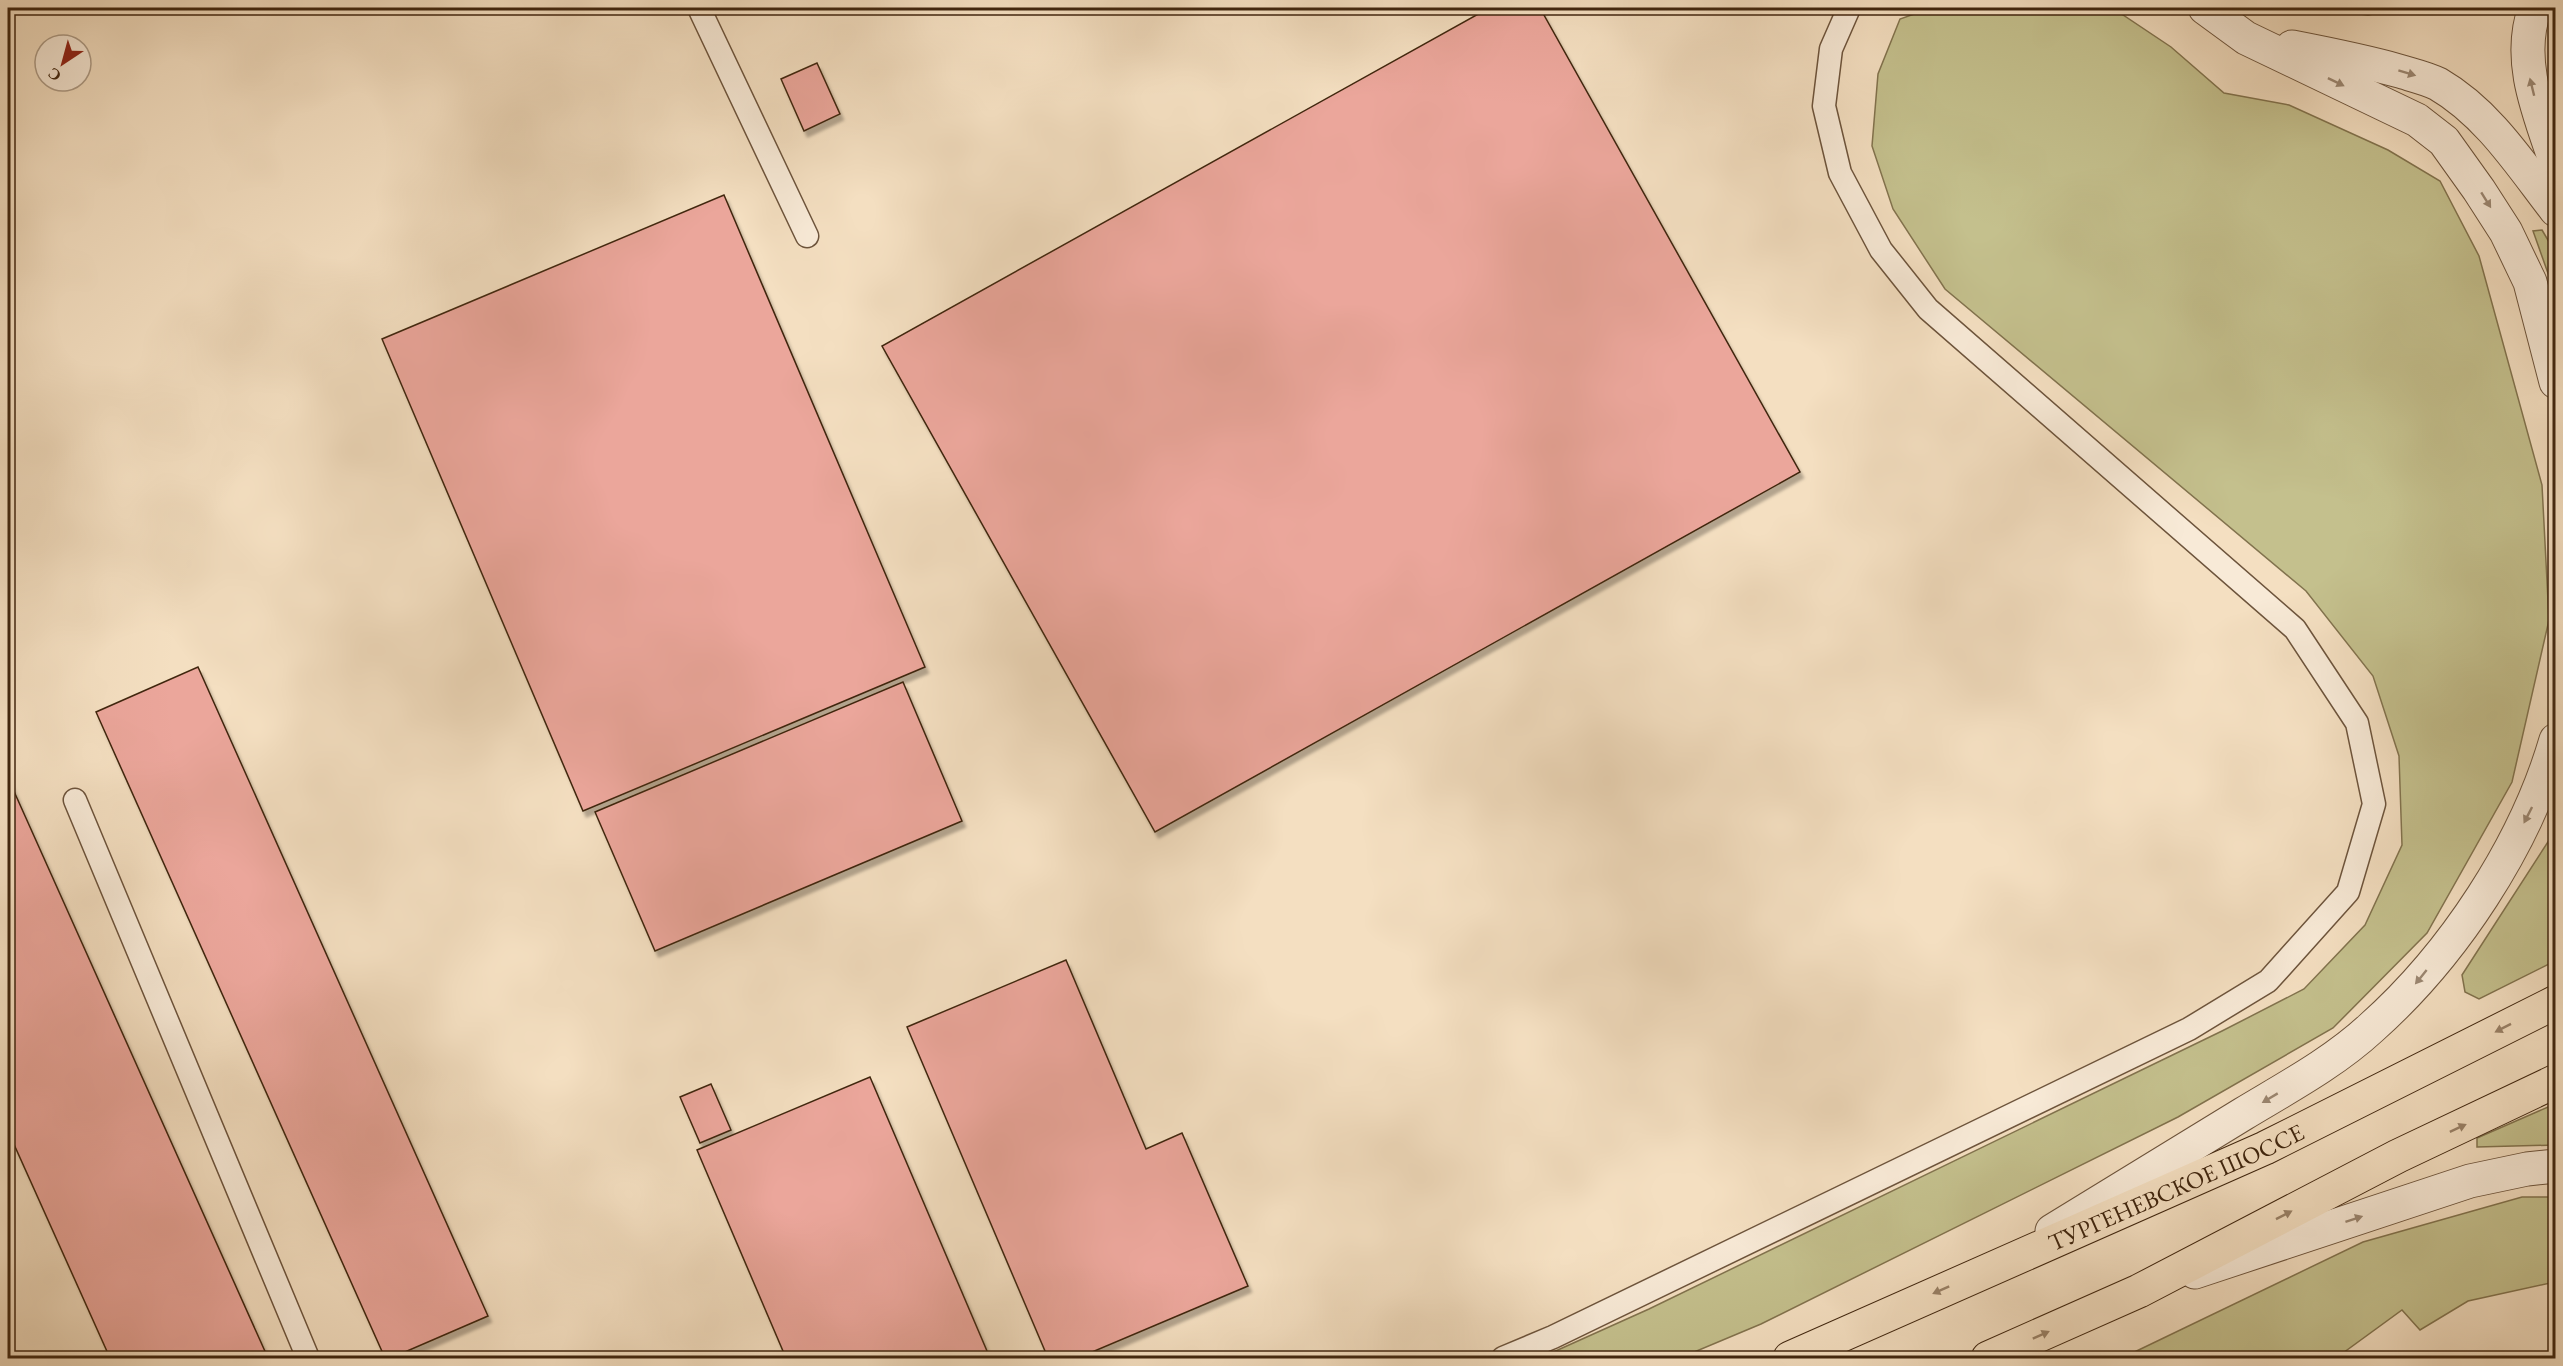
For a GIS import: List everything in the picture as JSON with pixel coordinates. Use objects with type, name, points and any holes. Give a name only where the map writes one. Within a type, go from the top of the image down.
[{"type":"highway","name":"ТУРГЕНЕВСКОЕ ШОССЕ","points":[[1790,1359],[1994,1266],[2265,1148],[2556,1002]]},
{"type":"highway","points":[[1988,1359],[2139,1291],[2398,1156],[2556,1082]]},
{"type":"street","points":[[2205,8],[2246,38],[2416,120],[2444,141],[2506,232],[2530,282],[2556,382]]},
{"type":"street","points":[[2535,8],[2528,39],[2529,73],[2556,163]]},
{"type":"street","points":[[2246,38],[2369,62],[2436,83],[2460,99],[2509,148],[2556,210]]},
{"type":"street","points":[[1994,1266],[2324,1065],[2370,1029],[2407,994],[2456,934],[2498,870],[2531,811],[2556,740]]},
{"type":"street","points":[[2139,1291],[2470,1181],[2527,1169],[2556,1166]]},
{"type":"lane","points":[[699,8],[807,236]]},
{"type":"lane","points":[[1503,1359],[1553,1337],[2189,1029],[2268,981],[2348,892],[2374,804],[2357,723],[2295,629],[1928,309],[1881,250],[1840,173],[1824,106],[1831,49],[1849,8]]},
{"type":"lane","points":[[75,800],[308,1359]]},
{"type":"shaded area","points":[[1931,8],[2105,8],[2117,11],[2171,47],[2224,93],[2289,105],[2388,150],[2440,181],[2479,256],[2542,485],[2549,620],[2512,782],[2427,933],[2333,1028],[2178,1117],[1761,1324],[1680,1358],[1540,1358],[1649,1309],[2304,989],[2365,925],[2402,845],[2399,756],[2373,676],[2306,591],[1945,289],[1893,209],[1872,146],[1878,74],[1900,19]]},
{"type":"shaded area","points":[[2309,8],[2408,8],[2368,15]]},
{"type":"shaded area","points":[[2542,230],[2555,252],[2555,293],[2533,231]]},
{"type":"shaded area","points":[[2555,831],[2555,961],[2479,999],[2465,992],[2462,975]]},
{"type":"shaded area","points":[[2555,1104],[2555,1145],[2477,1147],[2477,1138]]},
{"type":"shaded area","points":[[2522,1197],[2555,1197],[2555,1282],[2468,1301],[2420,1330],[2402,1310],[2336,1358],[2122,1358],[2363,1242]]},
{"type":"building","points":[[1489,8],[1540,8],[1800,472],[1155,832],[882,346]]},
{"type":"building","points":[[817,63],[840,114],[804,131],[781,79]]},
{"type":"building","points":[[724,195],[925,667],[583,811],[382,339]]},
{"type":"building","points":[[198,667],[488,1316],[391,1358],[385,1358],[96,712]]},
{"type":"building","points":[[903,682],[962,821],[655,951],[595,812]]},
{"type":"building","points":[[8,778],[268,1358],[110,1358],[8,1131]]},
{"type":"building","points":[[1066,960],[1146,1149],[1182,1133],[1248,1286],[1078,1358],[1048,1358],[907,1027]]},
{"type":"building","points":[[870,1077],[990,1358],[786,1358],[697,1150]]},
{"type":"building","points":[[711,1084],[731,1130],[700,1143],[680,1097]]}]
